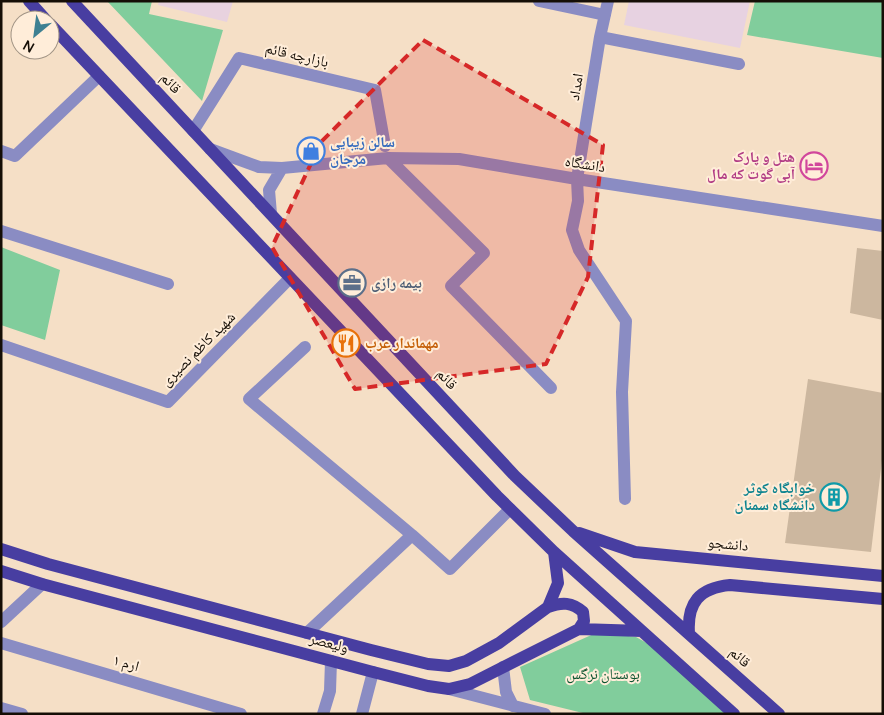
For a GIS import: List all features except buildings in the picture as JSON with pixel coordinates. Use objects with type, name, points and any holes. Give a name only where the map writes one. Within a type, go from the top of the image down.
[{"type":"main road","name":"قائم","points":[[72,1],[515,476],[573,531],[779,714]]},
{"type":"main road","points":[[60,35],[510,509],[554,552],[734,714]]},
{"type":"main road","name":"دانشجو","points":[[573,531],[636,552],[883,576]]},
{"type":"main road","name":"ولیعصر","points":[[1,549],[48,564],[307,633],[428,664],[450,666],[466,661],[499,643],[548,606],[558,583],[554,552]]},
{"type":"main road","name":"ولیعصر","points":[[1,571],[42,584],[331,661],[428,686],[449,689],[470,684],[579,628]]},
{"type":"main road","points":[[689,633],[688,618],[693,605],[702,593],[715,586],[730,585],[883,599]]},
{"type":"main road","points":[[548,606],[564,602],[576,606],[583,612],[584,621],[579,628]]},
{"type":"main road","points":[[579,628],[642,631]]},
{"type":"street","points":[[539,1],[605,15]]},
{"type":"street","name":"امداد","points":[[608,1],[600,37],[577,179],[578,201],[572,230],[580,250],[626,321],[622,392],[625,499]]},
{"type":"street","points":[[600,37],[739,64]]},
{"type":"street","name":"بازارچه قائم","points":[[193,131],[239,58],[375,90],[387,152]]},
{"type":"street","points":[[1,151],[15,156],[99,76]]},
{"type":"street","name":"دانشگاه","points":[[210,150],[258,168],[282,168],[387,152],[459,159],[883,226]]},
{"type":"street","points":[[387,152],[484,253],[451,286],[551,388]]},
{"type":"street","points":[[271,214],[268,190],[282,168]]},
{"type":"street","points":[[1,231],[168,284]]},
{"type":"street","name":"شهید کاظم نصیری","points":[[1,345],[168,402],[290,278]]},
{"type":"street","points":[[304,347],[249,399],[450,569],[510,509]]},
{"type":"street","points":[[307,633],[412,535]]},
{"type":"street","points":[[1,622],[42,584]]},
{"type":"street","name":"ارم ۱","points":[[1,643],[241,714]]},
{"type":"street","points":[[323,714],[330,691],[331,661]]},
{"type":"street","points":[[503,668],[506,692],[514,706]]},
{"type":"street","points":[[362,714],[373,672]]},
{"type":"street","points":[[449,689],[545,714]]},
{"type":"street","points":[[1,708],[22,714]]},
{"type":"highlighted area","points":[[423,40],[603,145],[588,277],[546,364],[355,389],[272,247],[321,142]]},
{"type":"shaded area","points":[[159,1],[233,1],[227,22],[158,5]]},
{"type":"shaded area","points":[[629,1],[750,1],[740,48],[624,25]]},
{"type":"green space","points":[[107,1],[152,1],[149,14],[223,30],[202,101]]},
{"type":"green space","points":[[755,1],[883,1],[883,58],[747,35]]},
{"type":"green space","points":[[1,247],[60,270],[45,340],[1,325]]},
{"type":"green space","name":"بوستان نرگس","points":[[598,632],[636,637],[656,648],[728,714],[587,714],[530,700],[520,667]]},
{"type":"place","name":"سالن زیبایی مرجان","points":[[311,151]]},
{"type":"place","name":"هتل و پارک آبی گوت که مال","points":[[814,166]]},
{"type":"place","name":"بیمه رازی","points":[[352,283]]},
{"type":"place","name":"مهماندار عرب","points":[[346,343]]},
{"type":"place","name":"خوابگاه کوثر دانشگاه سمنان","points":[[834,497]]}]
